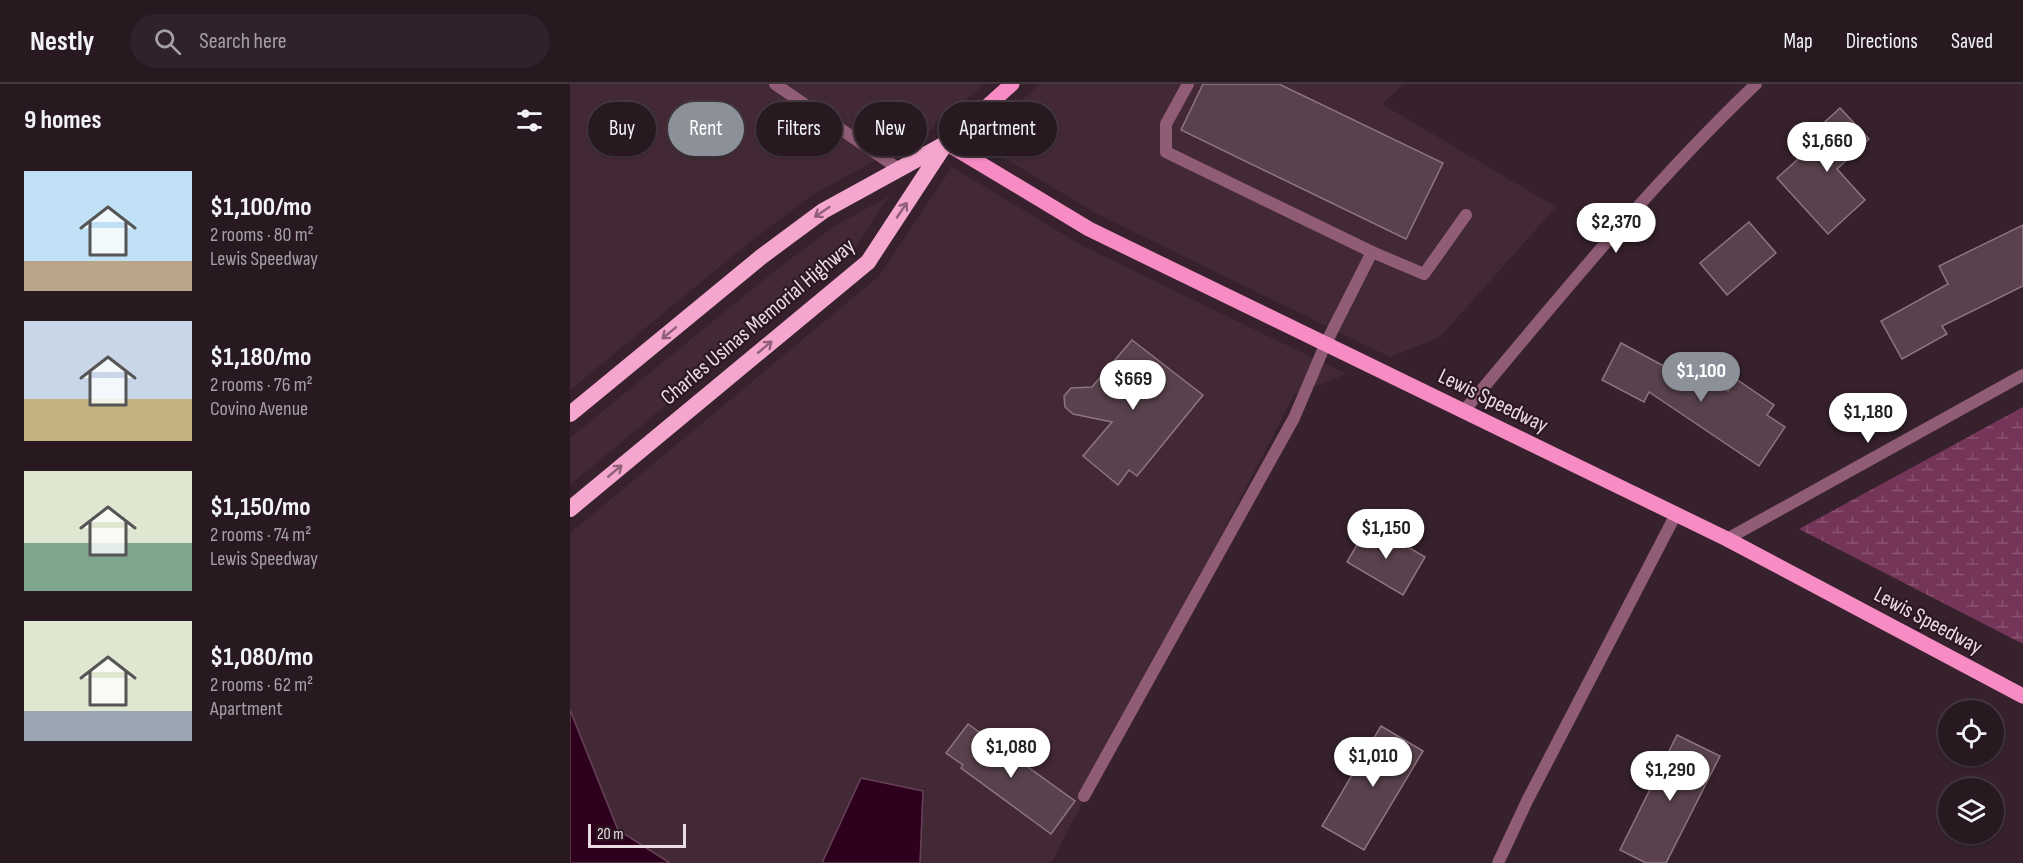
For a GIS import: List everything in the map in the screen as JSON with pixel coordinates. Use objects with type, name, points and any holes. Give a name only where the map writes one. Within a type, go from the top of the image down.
[{"type":"highway","name":"Charles Usinas Memorial Highway","points":[[570,414],[752,265],[823,211],[939,147]]},
{"type":"highway","name":"Charles Usinas Memorial Highway","points":[[570,509],[868,262],[939,154]]},
{"type":"main road","name":"Charles Usinas Memorial Highway","points":[[992,102],[1012,84]]},
{"type":"main road","name":"Lewis Speedway","points":[[968,156],[1089,229],[1727,539],[2023,696]]},
{"type":"street","points":[[775,84],[898,169]]},
{"type":"street","points":[[1188,84],[1166,124],[1166,152],[1372,252],[1424,274],[1466,215]]},
{"type":"street","points":[[1463,412],[1587,263],[1718,120],[1755,84]]},
{"type":"street","points":[[1084,796],[1294,418],[1326,345],[1372,252]]},
{"type":"street","points":[[1727,539],[2023,375]]},
{"type":"street","points":[[1498,863],[1533,790],[1676,514]]},
{"type":"shaded area","points":[[570,84],[984,84],[964,102],[939,102],[939,118],[933,129],[927,132],[927,102],[854,102],[854,156],[884,156],[814,194],[750,242],[570,390]]},
{"type":"shaded area","points":[[1040,84],[1404,84],[1382,104],[1556,207],[1440,337],[1390,357],[1095,213],[1001,156],[1057,156],[1057,102],[1020,102]]},
{"type":"shaded area","points":[[952,167],[1083,246],[1346,374],[1294,395],[1051,863],[920,863],[923,792],[862,778],[822,863],[670,863],[618,831],[570,710],[570,533],[879,276]]},
{"type":"shaded area","points":[[889,196],[855,248],[570,485],[570,438],[772,273],[833,227]]},
{"type":"shaded area","points":[[570,710],[618,830],[670,863],[570,863]]},
{"type":"shaded area","points":[[861,778],[923,791],[920,863],[822,863]]},
{"type":"green space","points":[[2023,407],[2023,644],[1799,529]]},
{"type":"building","points":[[1203,84],[1279,84],[1443,163],[1406,239],[1181,130]]},
{"type":"building","points":[[1840,108],[1869,139],[1837,169],[1865,200],[1828,234],[1777,178],[1823,137],[1816,130]]},
{"type":"building","points":[[1749,222],[1776,253],[1727,295],[1700,263]]},
{"type":"building","points":[[2023,225],[2023,286],[1942,326],[1947,334],[1902,359],[1881,321],[1948,284],[1939,266]]},
{"type":"building","points":[[1132,340],[1203,395],[1137,476],[1129,470],[1118,485],[1083,456],[1112,422],[1073,414],[1065,407],[1064,396],[1071,388],[1092,387]]},
{"type":"building","points":[[1621,343],[1699,385],[1705,375],[1728,391],[1736,379],[1774,405],[1767,415],[1785,427],[1759,466],[1649,392],[1644,402],[1602,380]]},
{"type":"building","points":[[1369,524],[1425,557],[1403,595],[1347,562]]},
{"type":"building","points":[[968,724],[1075,801],[1051,834],[961,768],[963,765],[946,753]]},
{"type":"building","points":[[1381,726],[1423,751],[1364,850],[1322,826]]},
{"type":"building","points":[[1677,735],[1720,756],[1666,863],[1646,863],[1620,850]]}]
